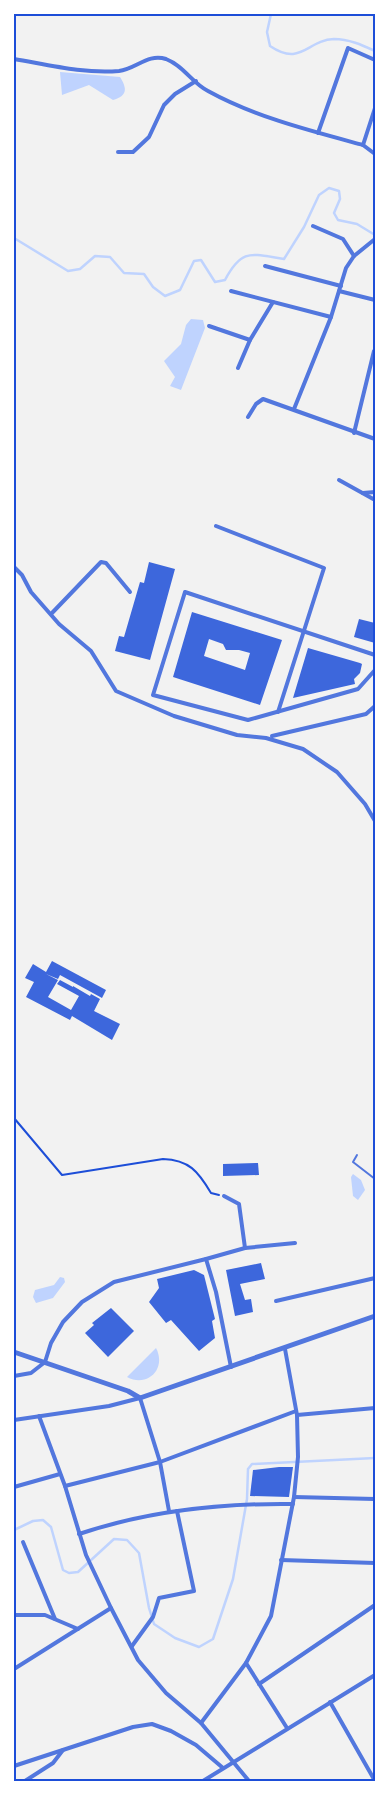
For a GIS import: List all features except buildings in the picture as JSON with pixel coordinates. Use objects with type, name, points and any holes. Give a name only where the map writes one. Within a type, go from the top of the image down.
[{"type":"street","points":[[318,133],[348,48],[375,60]]},
{"type":"street","points":[[14,59],[79,71],[122,71],[149,58],[165,59],[182,68],[206,91],[245,108],[318,133],[363,145],[375,154]]},
{"type":"street","points":[[118,152],[133,152],[149,137],[164,105],[175,94],[196,81]]},
{"type":"street","points":[[363,145],[375,108]]},
{"type":"street","points":[[313,226],[343,239],[354,256]]},
{"type":"street","points":[[294,409],[331,318],[346,268],[354,256],[375,239]]},
{"type":"street","points":[[265,266],[375,300]]},
{"type":"street","points":[[231,291],[331,318]]},
{"type":"street","points":[[238,368],[250,340],[273,302]]},
{"type":"street","points":[[209,326],[250,340]]},
{"type":"street","points":[[354,433],[374,351]]},
{"type":"street","points":[[248,417],[256,404],[263,400],[294,409],[375,440]]},
{"type":"street","points":[[339,480],[375,500]]},
{"type":"street","points":[[363,493],[375,492]]},
{"type":"street","points":[[216,526],[324,568],[278,712]]},
{"type":"street","points":[[52,613],[101,562],[106,564],[130,592]]},
{"type":"street","points":[[14,567],[22,575],[31,592],[52,613],[59,624],[91,651],[116,691],[174,716],[237,735],[266,738],[303,749],[337,772],[365,804],[375,820]]},
{"type":"street","points":[[375,655],[185,592],[153,695],[248,720],[358,689],[375,670]]},
{"type":"street","points":[[272,736],[366,714],[375,706]]},
{"type":"street","points":[[224,1196],[239,1204],[245,1248]]},
{"type":"street","points":[[14,1376],[31,1373],[45,1362],[51,1343],[63,1322],[82,1302],[114,1282],[245,1248],[295,1243]]},
{"type":"street","points":[[206,1259],[216,1292],[231,1367]]},
{"type":"street","points":[[276,1301],[375,1278]]},
{"type":"street","points":[[14,1420],[109,1406],[140,1398],[285,1349],[375,1316]]},
{"type":"street","points":[[201,1723],[246,1663],[271,1616],[293,1504],[298,1457],[296,1413],[285,1349]]},
{"type":"street","points":[[14,1352],[128,1391],[140,1398],[160,1462],[169,1511]]},
{"type":"street","points":[[65,1486],[160,1462],[296,1413],[375,1408]]},
{"type":"street","points":[[39,1416],[65,1486],[86,1555],[138,1660],[166,1694],[201,1723],[249,1781]]},
{"type":"street","points":[[14,1487],[60,1474]]},
{"type":"street","points":[[294,1497],[375,1499]]},
{"type":"street","points":[[79,1534],[169,1511],[250,1503],[293,1504]]},
{"type":"street","points":[[132,1646],[153,1617],[159,1598],[163,1595],[194,1591],[177,1511]]},
{"type":"street","points":[[23,1542],[55,1619]]},
{"type":"street","points":[[281,1560],[375,1563]]},
{"type":"street","points":[[259,1684],[375,1605]]},
{"type":"street","points":[[14,1669],[111,1608]]},
{"type":"street","points":[[14,1615],[28,1614],[55,1619],[78,1629]]},
{"type":"street","points":[[246,1663],[288,1728]]},
{"type":"street","points":[[202,1781],[375,1675]]},
{"type":"street","points":[[330,1702],[375,1781]]},
{"type":"street","points":[[14,1766],[134,1727],[152,1724],[196,1745],[223,1768]]},
{"type":"street","points":[[25,1781],[53,1763],[63,1750]]},
{"type":"lane","points":[[357,1155],[353,1162],[375,1179]]},
{"type":"path","points":[[14,1118],[62,1175],[163,1159],[179,1160],[192,1168],[204,1181],[211,1193],[224,1196]]},
{"type":"water","points":[[60,72],[120,77],[125,91],[124,94],[113,100],[89,85],[62,95]]},
{"type":"water","points":[[191,319],[203,320],[205,328],[181,390],[170,386],[175,377],[164,361],[181,344],[186,325]]},
{"type":"water","points":[[353,1174],[361,1180],[365,1190],[358,1200],[353,1196],[351,1177]]},
{"type":"water","points":[[60,1277],[64,1278],[65,1282],[53,1298],[36,1303],[33,1297],[35,1290],[54,1285]]},
{"type":"water","points":[[156,1348],[159,1363],[153,1375],[142,1380],[134,1380],[127,1377]]},
{"type":"waterway","points":[[271,14],[267,32],[270,46],[281,52],[297,53],[317,43],[334,39],[350,41],[375,51]]},
{"type":"waterway","points":[[14,238],[68,271],[80,269],[95,256],[110,257],[124,273],[144,274],[153,287],[165,296],[180,290],[194,261],[201,260],[215,282],[225,280],[242,258],[255,255],[284,259],[304,227],[319,195],[329,188],[339,191],[340,199],[334,213],[338,220],[357,224],[375,235]]},
{"type":"waterway","points":[[14,1530],[33,1521],[43,1520],[51,1527],[63,1570],[69,1573],[78,1572],[114,1539],[127,1540],[139,1553],[149,1608],[154,1624],[175,1638],[199,1647],[213,1639],[233,1579],[247,1499],[248,1469],[252,1464],[375,1458]]}]
